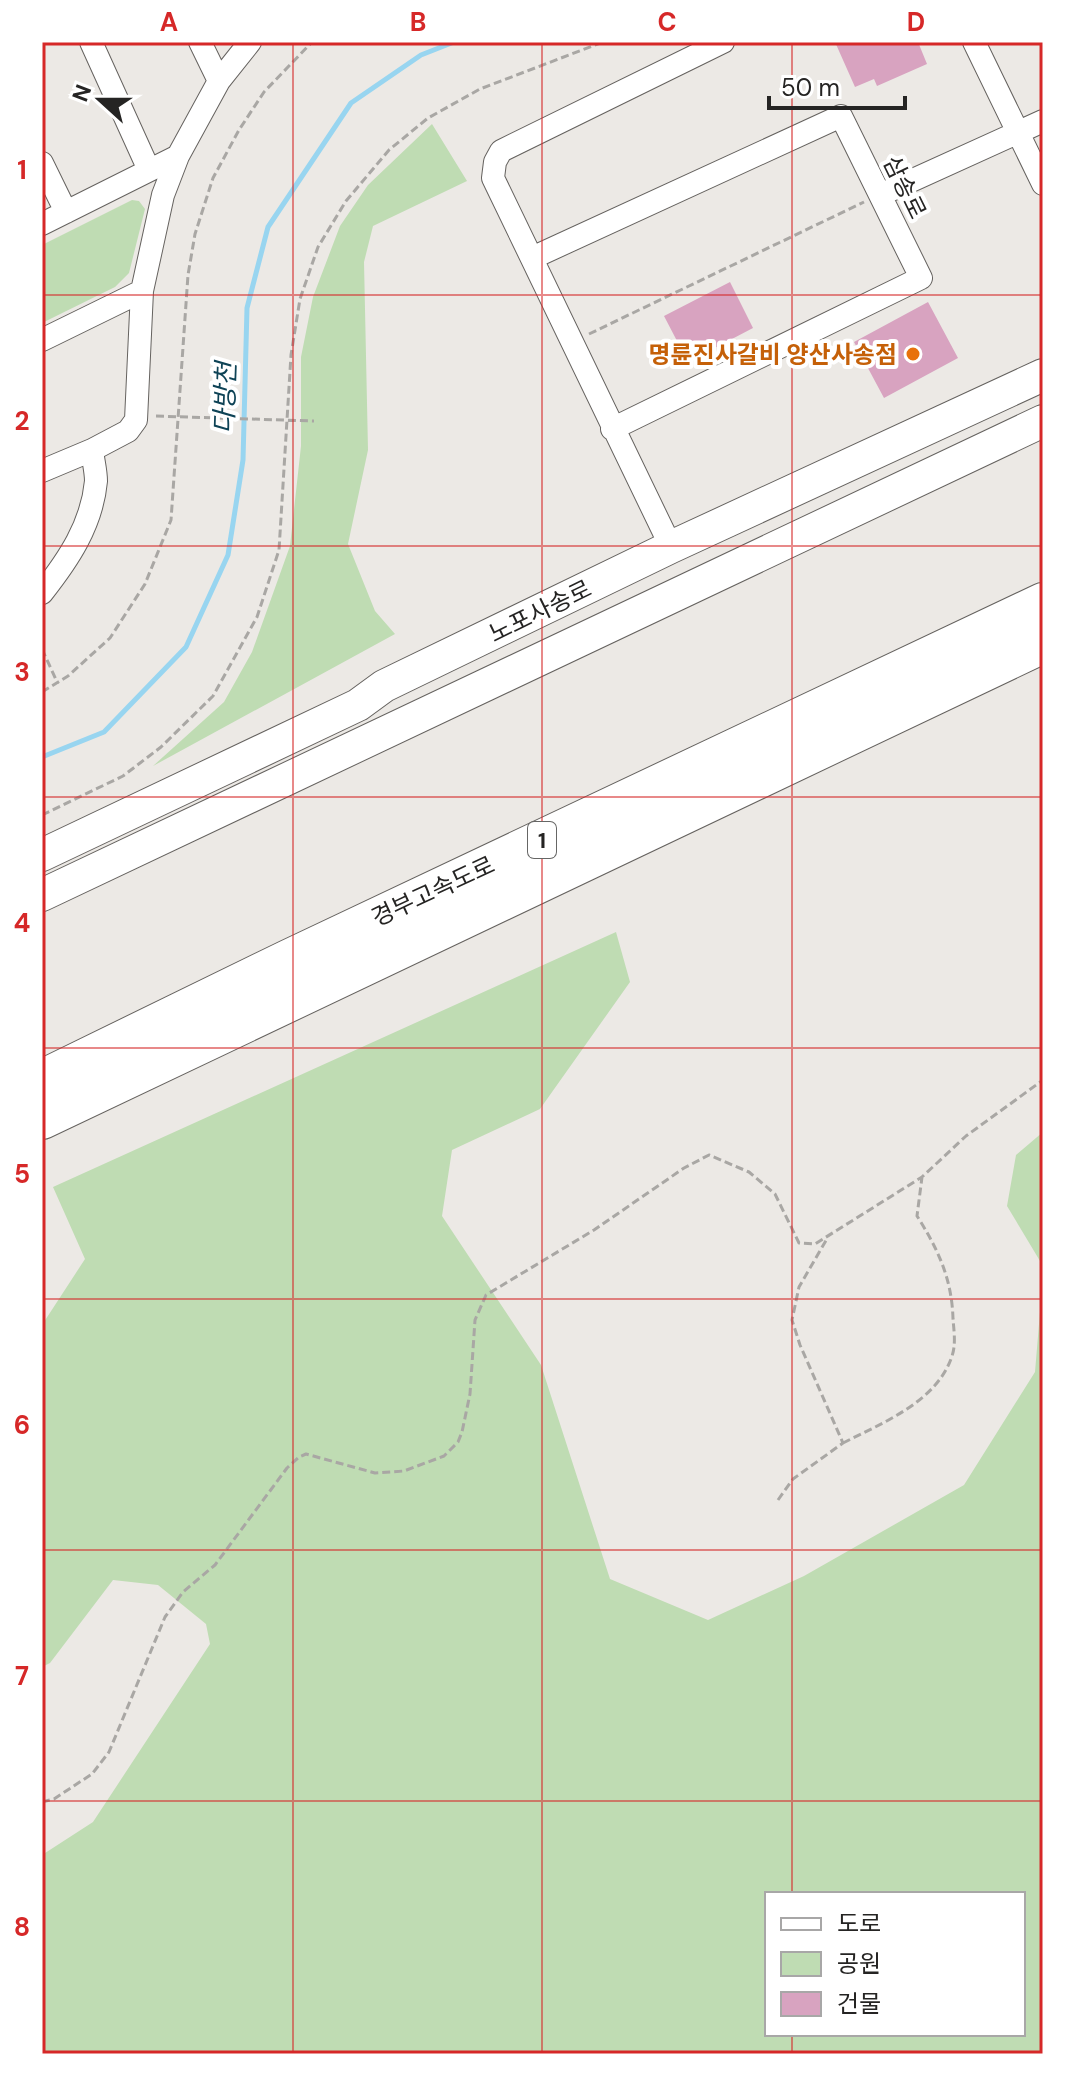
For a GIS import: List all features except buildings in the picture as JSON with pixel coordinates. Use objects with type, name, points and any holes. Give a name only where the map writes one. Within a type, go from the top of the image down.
[{"type":"highway","name":"경부고속도로","points":[[42,1080],[288,960],[1043,603]]},
{"type":"highway","name":"경부고속도로","points":[[42,1119],[1043,643]]},
{"type":"main road","name":"노포사송로","points":[[42,855],[358,705],[384,686],[671,547],[1043,375]]},
{"type":"main road","name":"노포사송로","points":[[42,895],[1043,421]]},
{"type":"street","points":[[91,42],[149,170]]},
{"type":"street","points":[[200,42],[219,81]]},
{"type":"street","points":[[42,471],[128,431],[136,420],[142,291],[163,195],[178,156],[219,81],[250,42]]},
{"type":"street","points":[[671,547],[493,178],[495,162],[501,151],[723,42]]},
{"type":"street","points":[[974,42],[1043,184]]},
{"type":"street","name":"삼송로","points":[[532,258],[841,116],[921,278],[612,429]]},
{"type":"street","points":[[880,195],[1043,121]]},
{"type":"street","points":[[42,224],[178,156]]},
{"type":"street","points":[[42,163],[66,212]]},
{"type":"street","points":[[42,340],[142,291]]},
{"type":"street","points":[[42,593],[66,563],[85,527],[96,480],[92,450]]},
{"type":"path","points":[[42,692],[58,684],[110,638],[145,584],[171,520],[188,275],[195,234],[213,178],[239,130],[264,92],[312,42]]},
{"type":"path","points":[[42,815],[123,776],[161,747],[213,696],[257,617],[279,550],[291,355],[300,299],[318,247],[346,201],[389,150],[428,118],[480,89],[603,42]]},
{"type":"path","points":[[571,342],[880,195]]},
{"type":"path","points":[[136,415],[314,421]]},
{"type":"path","points":[[42,649],[58,684]]},
{"type":"path","points":[[42,1802],[54,1799],[92,1774],[109,1752],[165,1617],[183,1592],[215,1565],[287,1468],[299,1457],[306,1454],[375,1473],[404,1471],[444,1456],[458,1442],[470,1394],[475,1320],[486,1295],[709,1155],[749,1172],[775,1194],[799,1243],[815,1244],[922,1177],[966,1136],[1043,1080]]},
{"type":"path","points":[[778,1500],[793,1479],[843,1443],[896,1416],[925,1395],[944,1373],[953,1356],[952,1297],[937,1248],[917,1216],[922,1177]]},
{"type":"path","points":[[828,1237],[799,1287],[792,1320],[843,1443]]},
{"type":"green space","points":[[432,124],[467,181],[373,226],[364,262],[368,450],[348,544],[375,611],[395,634],[153,766],[224,702],[252,652],[290,546],[301,446],[301,357],[313,297],[340,226],[368,185]]},
{"type":"green space","points":[[132,200],[139,201],[145,209],[129,273],[115,287],[42,323],[42,245]]},
{"type":"green space","points":[[616,932],[630,982],[540,1109],[452,1150],[442,1216],[541,1365],[610,1579],[708,1620],[804,1576],[964,1485],[1035,1372],[1043,1276],[1043,2054],[42,2054],[42,1855],[93,1822],[210,1644],[206,1624],[158,1585],[113,1580],[50,1663],[42,1667],[42,1325],[85,1259],[53,1187]]},
{"type":"green space","points":[[1043,1132],[1043,1266],[1007,1206],[1016,1155]]},
{"type":"waterway","name":"다방천","points":[[42,757],[104,732],[186,647],[228,555],[243,460],[247,308],[268,227],[351,103],[421,55],[454,42]]},
{"type":"place","name":"명륜진사갈비 양산사송점","points":[[913,354]]}]
